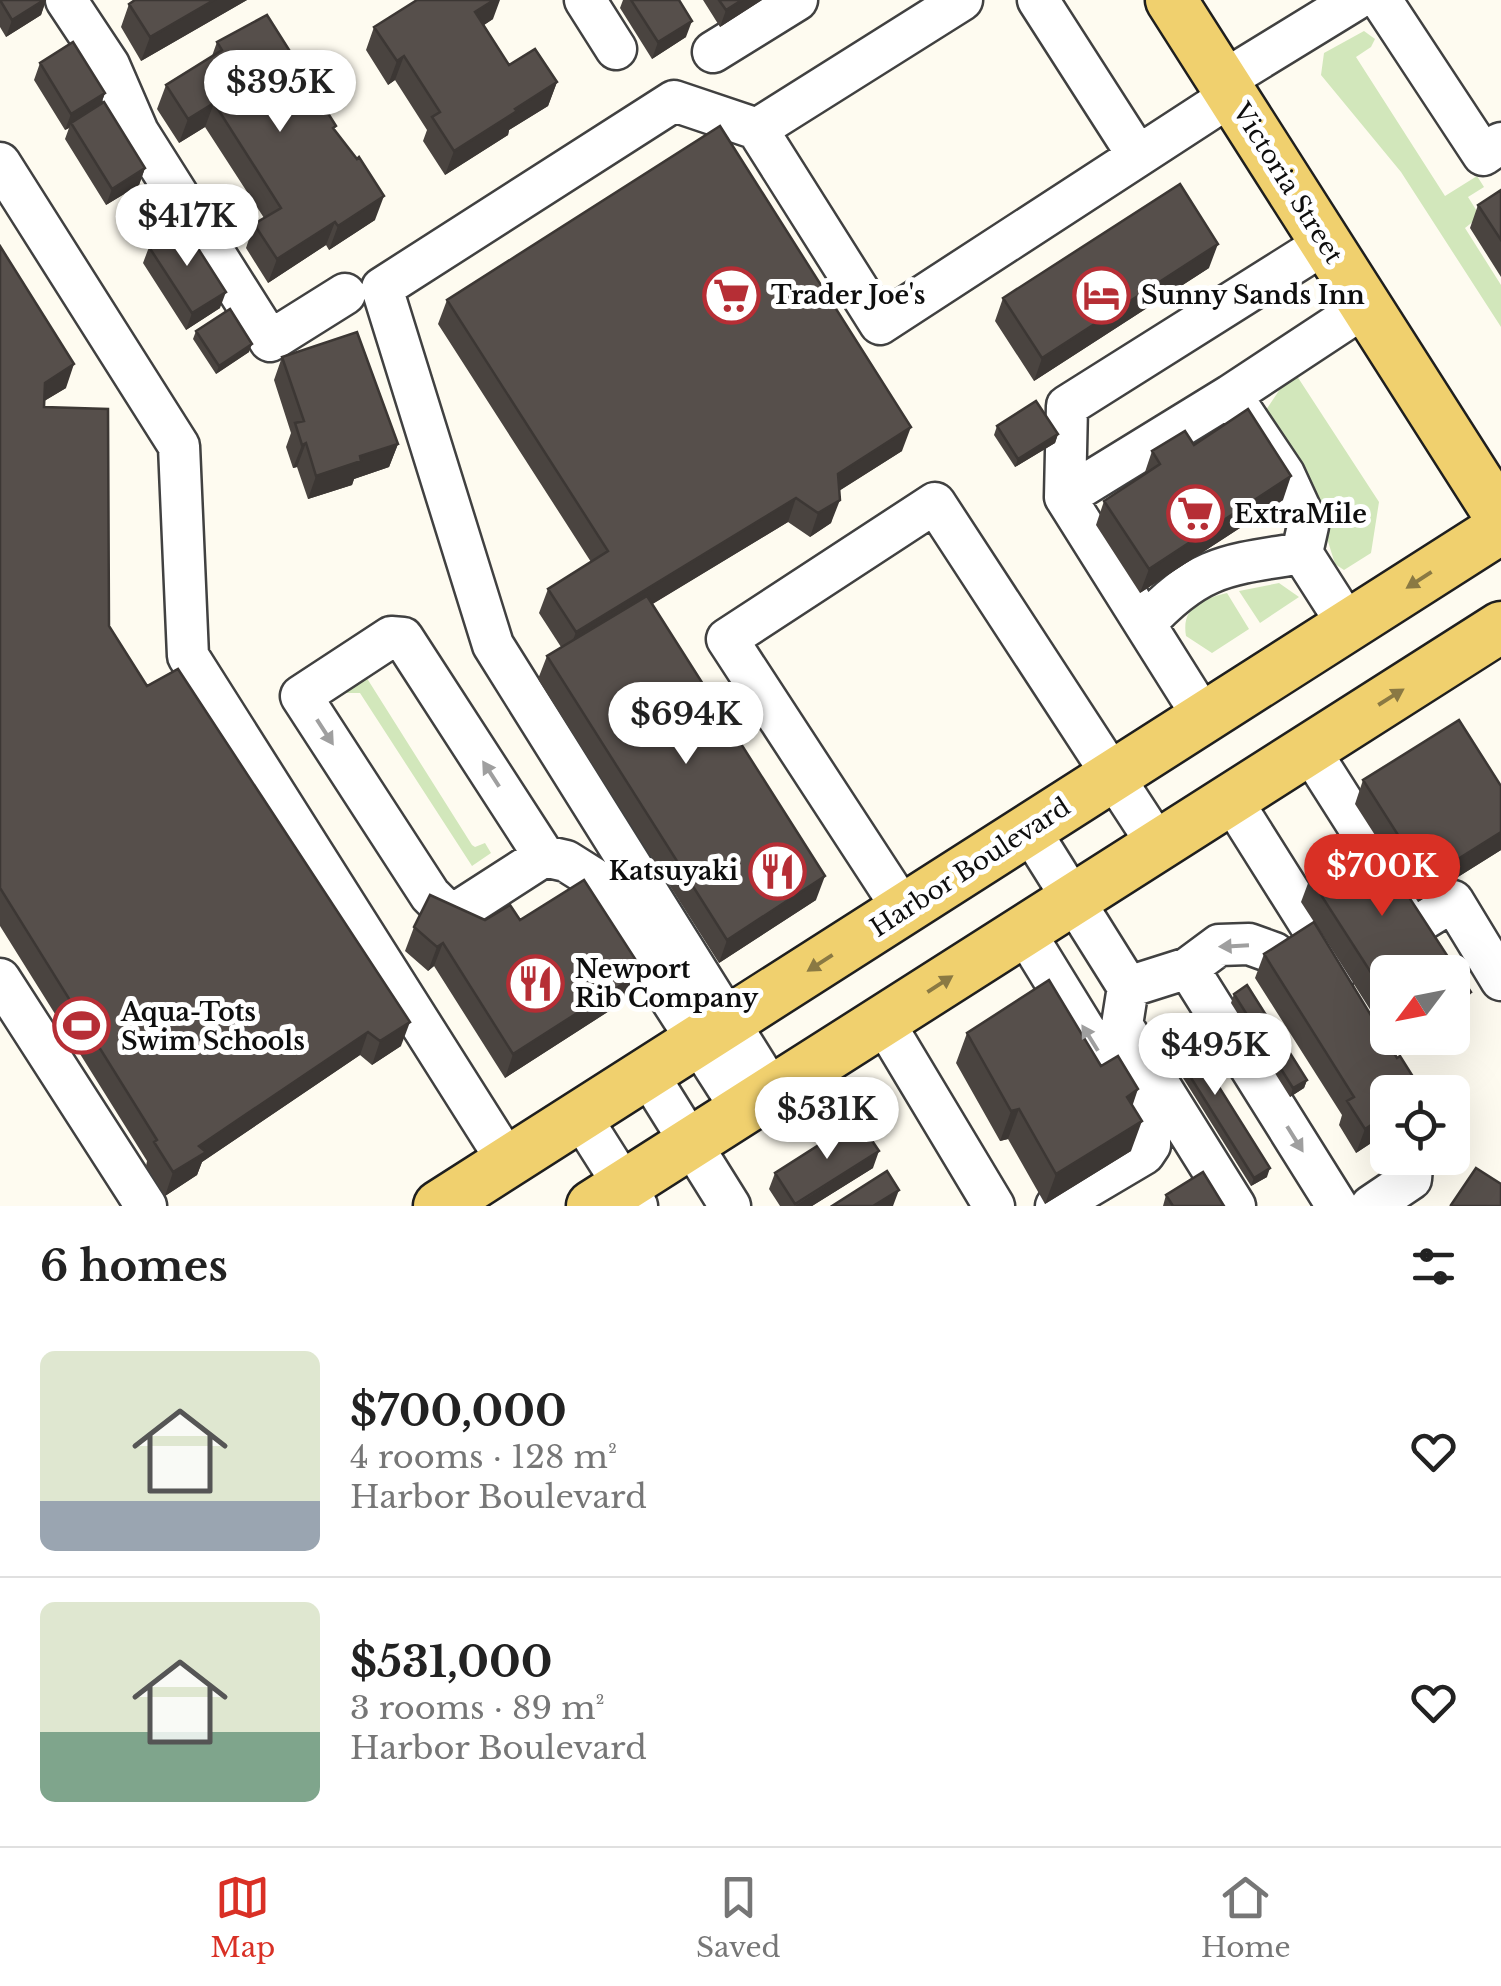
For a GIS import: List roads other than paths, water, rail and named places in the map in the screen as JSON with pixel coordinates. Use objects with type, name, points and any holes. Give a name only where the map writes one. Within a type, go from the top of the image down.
[{"type":"main road","name":"Victoria Street","points":[[1171,0],[1501,518]]},
{"type":"main road","name":"Harbor Boulevard","points":[[439,1206],[1501,528]]},
{"type":"main road","points":[[618,1199],[691,1143],[757,1100],[1501,628]]},
{"type":"street","points":[[66,0],[109,65],[138,132],[270,342],[345,294]]},
{"type":"street","points":[[585,0],[616,49]]},
{"type":"street","points":[[713,52],[797,0]]},
{"type":"street","points":[[758,129],[962,0]]},
{"type":"street","points":[[1038,0],[1138,156]]},
{"type":"street","points":[[757,1100],[713,1031],[493,645],[382,288],[674,101],[758,129],[880,324],[1138,156],[1227,88],[1355,0]]},
{"type":"street","points":[[1381,0],[1483,155],[1501,143]]},
{"type":"street","points":[[0,163],[178,446],[188,656],[508,1162]]},
{"type":"street","points":[[1204,718],[1065,498],[1067,406],[1326,242]]},
{"type":"street","points":[[1065,498],[1366,306]]},
{"type":"street","points":[[1231,395],[1284,474],[1308,526],[1302,553],[1348,626]]},
{"type":"street","points":[[904,910],[727,640],[935,503],[1158,845]]},
{"type":"street","points":[[1144,624],[1174,592],[1224,565],[1302,553]]},
{"type":"street","points":[[544,856],[451,916],[430,895],[301,696],[390,637],[403,638],[544,856],[580,868],[593,878],[713,1031]]},
{"type":"street","points":[[1309,750],[1419,922],[1452,901],[1501,980]]},
{"type":"street","points":[[1230,799],[1360,1003]]},
{"type":"street","points":[[1029,829],[1128,987],[1122,1025],[1235,1206]]},
{"type":"street","points":[[1024,931],[1150,1136],[1144,1154],[1056,1206]]},
{"type":"street","points":[[1128,987],[1188,968],[1218,945],[1249,944],[1274,952],[1280,962]]},
{"type":"street","points":[[1188,968],[1337,1206]]},
{"type":"street","points":[[0,979],[146,1206]]},
{"type":"street","points":[[883,1021],[994,1206]]},
{"type":"street","points":[[647,1073],[730,1206]]},
{"type":"street","points":[[580,1116],[618,1199]]},
{"type":"street","points":[[1371,1206],[1412,1179],[1412,1175]]},
{"type":"place","name":"Trader Joe's","points":[[732,295]]},
{"type":"place","name":"Sunny Sands Inn","points":[[1102,295]]},
{"type":"place","name":"ExtraMile","points":[[1195,514]]},
{"type":"place","name":"Katsuyaki","points":[[777,871]]},
{"type":"place","name":"Newport Rib Company","points":[[536,983]]},
{"type":"place","name":"Aqua-Tots Swim Schools","points":[[82,1026]]}]
